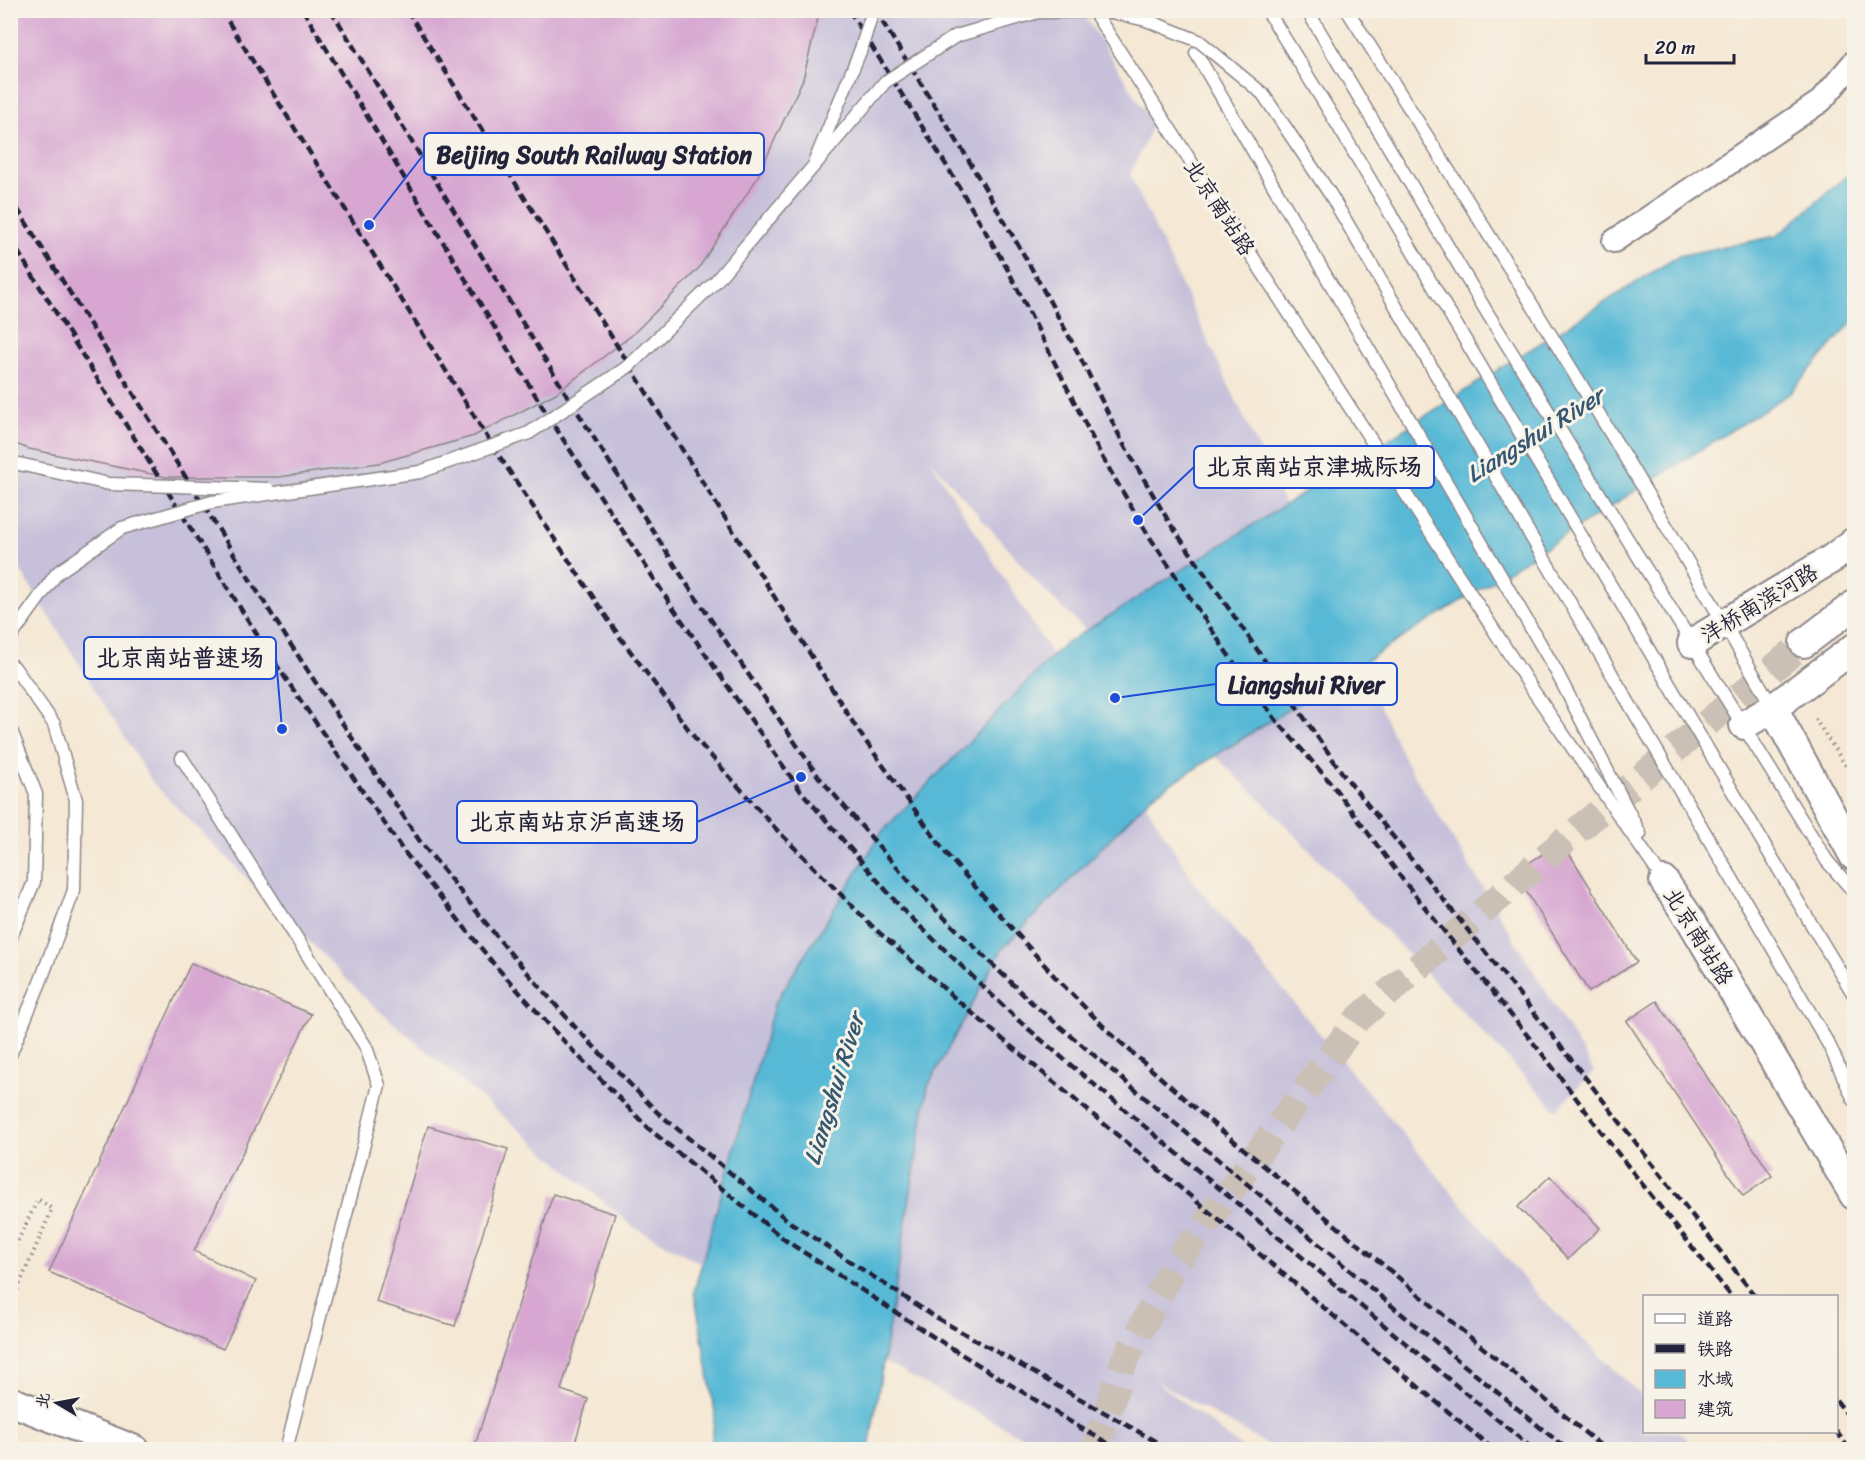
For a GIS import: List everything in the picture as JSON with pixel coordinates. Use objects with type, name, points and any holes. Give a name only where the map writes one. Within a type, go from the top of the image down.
[{"type":"street","points":[[1614,241],[1821,100],[1854,62]]},
{"type":"street","name":"洋桥南滨河路","points":[[1692,643],[1833,558],[1854,542]]},
{"type":"street","points":[[1804,643],[1854,605]]},
{"type":"street","points":[[1744,725],[1773,708],[1854,648]]},
{"type":"street","points":[[1773,708],[1854,856]]},
{"type":"street","name":"北京南站路","points":[[1664,880],[1692,922],[1854,1195]]},
{"type":"street","points":[[10,1401],[135,1449]]},
{"type":"lane","points":[[810,173],[861,49],[873,10]]},
{"type":"lane","name":"北京南站路","points":[[1093,10],[1530,686],[1664,880]]},
{"type":"lane","points":[[1268,10],[1854,995]]},
{"type":"lane","points":[[1307,10],[1488,314],[1827,861],[1854,892]]},
{"type":"lane","points":[[1347,10],[1525,292],[1697,576],[1773,708]]},
{"type":"lane","points":[[10,638],[57,573],[122,528],[212,502],[420,472],[529,433],[629,366],[716,281],[885,82],[956,36],[1038,12],[1107,11],[1146,20],[1198,41],[1263,94],[1330,194],[1830,1047],[1854,1083]]},
{"type":"lane","points":[[1196,53],[1555,669],[1664,880]]},
{"type":"lane","points":[[10,462],[109,484],[300,489]]},
{"type":"lane","points":[[10,664],[54,724],[76,800],[74,890],[10,1055]]},
{"type":"lane","points":[[10,728],[36,794],[34,882],[10,939]]},
{"type":"lane","points":[[182,758],[366,1047],[380,1085],[286,1449]]},
{"type":"lane","points":[[1830,1047],[1854,1100]]},
{"type":"path","points":[[10,1257],[38,1199],[52,1209],[10,1307]]},
{"type":"shaded area","points":[[11,11],[1082,11],[1153,124],[1130,175],[1405,760],[1594,1071],[1556,1110],[1276,815],[1041,587],[929,458],[1196,885],[1538,1296],[1643,1397],[1643,1433],[1680,1433],[1698,1449],[1274,1449],[1153,1379],[1244,1449],[1045,1449],[632,1226],[371,1004],[153,783],[11,555]]},
{"type":"water","points":[[1854,170],[1854,320],[1789,394],[1153,795],[1002,949],[928,1086],[869,1449],[711,1449],[715,1413],[694,1291],[775,1003],[882,832],[1063,645],[1678,256],[1777,236]]},
{"type":"building","points":[[10,10],[820,10],[803,79],[756,180],[698,269],[632,335],[556,393],[474,436],[379,463],[279,477],[166,477],[29,449],[10,442]]},
{"type":"building","points":[[1562,842],[1637,962],[1589,992],[1514,872]]},
{"type":"building","points":[[191,963],[311,1014],[194,1251],[256,1281],[223,1349],[49,1272]]},
{"type":"building","points":[[1657,1001],[1772,1176],[1743,1196],[1627,1021]]},
{"type":"building","points":[[428,1126],[508,1149],[455,1326],[376,1302]]},
{"type":"building","points":[[1550,1176],[1600,1228],[1568,1259],[1518,1207]]},
{"type":"building","points":[[553,1194],[615,1214],[561,1390],[588,1399],[573,1449],[474,1449]]},
{"type":"tunnel","points":[[1095,1450],[1123,1364],[1173,1267],[1358,1019],[1562,843],[1804,643]]},
{"type":"railway","points":[[221,10],[494,448],[619,636],[695,738],[777,830],[875,929],[1000,1037],[1494,1450]]},
{"type":"railway","points":[[303,10],[548,416],[671,605],[800,790],[903,910],[1018,1020],[1534,1450]]},
{"type":"railway","points":[[331,10],[568,397],[690,589],[818,776],[921,895],[1032,1003],[1410,1321],[1568,1450]]},
{"type":"railway","points":[[407,10],[859,732],[948,856],[1056,978],[1109,1032],[1204,1116],[1606,1450]]},
{"type":"railway","points":[[849,10],[948,168],[1008,270],[1102,457],[1147,533],[1227,653],[1276,720],[1330,782],[1403,880],[1730,1295]]},
{"type":"railway","points":[[875,10],[965,154],[1028,262],[1077,351],[1124,445],[1169,522],[1343,774],[1567,1054],[1754,1295]]},
{"type":"railway","points":[[10,197],[291,645],[419,840],[511,954],[575,1027],[657,1112],[791,1223],[935,1317],[1171,1450]]},
{"type":"railway","points":[[10,239],[271,657],[402,849],[493,963],[559,1036],[649,1129],[785,1240],[932,1336],[1120,1450]]},
{"type":"railway","points":[[1838,1403],[1854,1423]]},
{"type":"railway","points":[[1837,1433],[1850,1450]]},
{"type":"place","name":"Beijing South Railway Station","points":[[369,225]]},
{"type":"place","name":"北京南站京津城际场","points":[[1138,520]]},
{"type":"place","name":"Liangshui River","points":[[1115,698]]},
{"type":"place","name":"北京南站普速场","points":[[282,729]]},
{"type":"place","name":"北京南站京沪高速场","points":[[801,777]]}]
